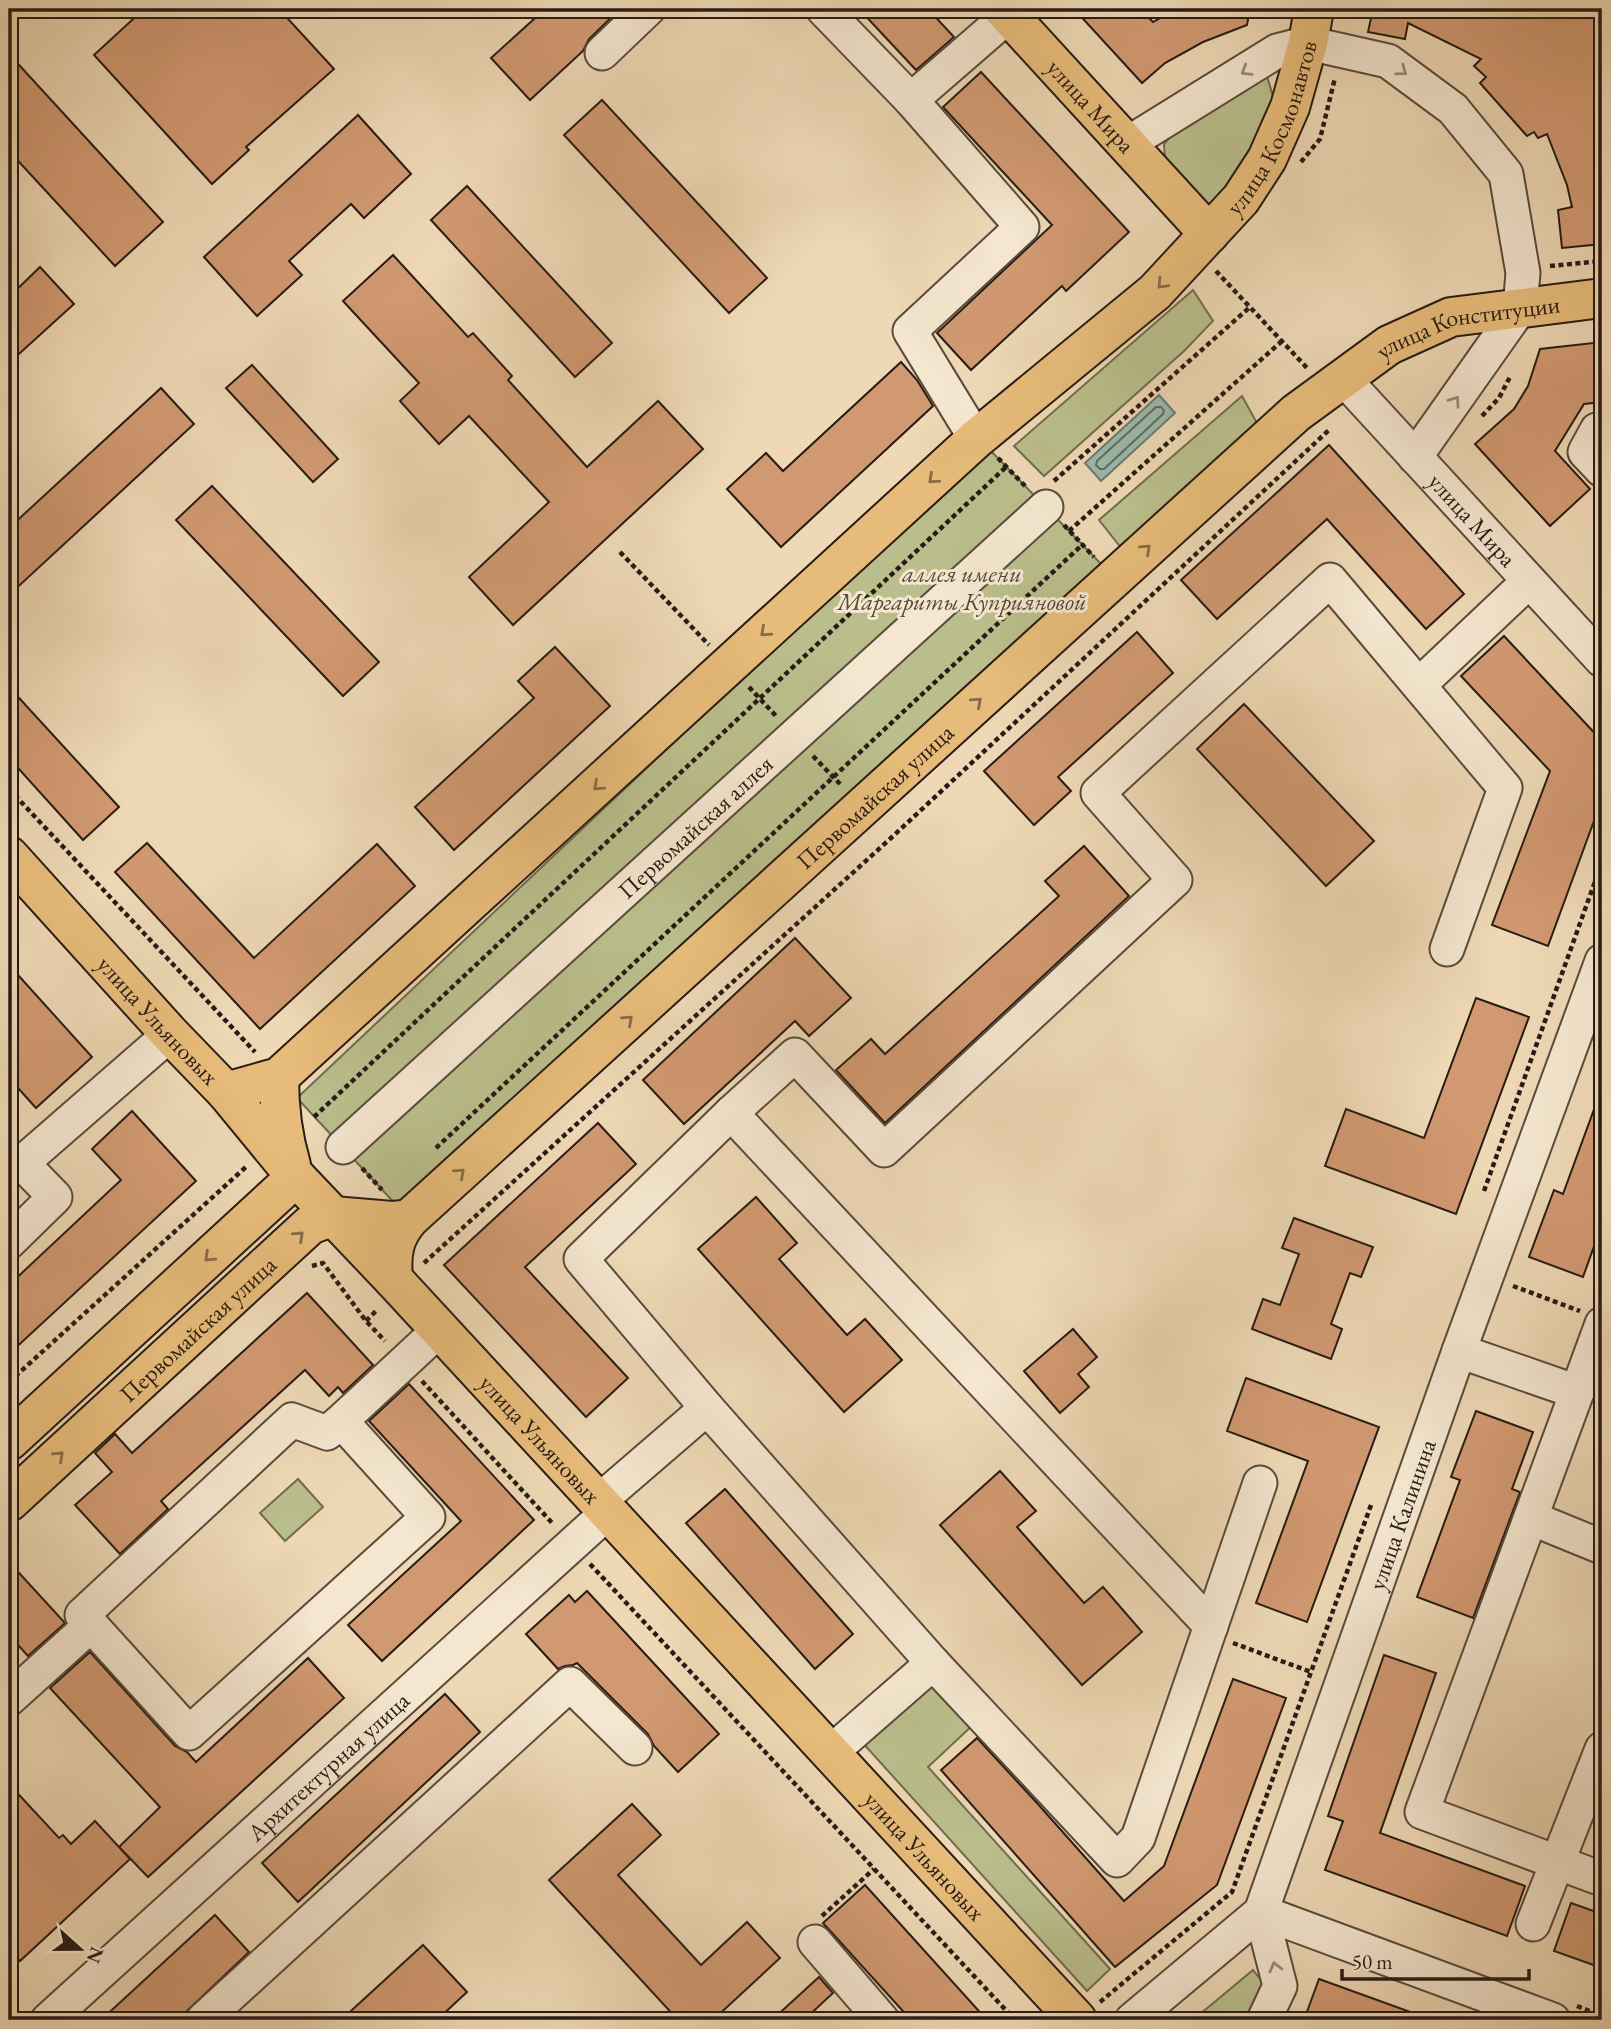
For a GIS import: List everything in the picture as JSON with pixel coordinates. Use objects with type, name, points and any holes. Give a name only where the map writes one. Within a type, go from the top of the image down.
[{"type":"main road","name":"улица Мира","points":[[1006,12],[1127,145],[1210,249]]},
{"type":"main road","name":"улица Космонавтов","points":[[1210,249],[1267,159],[1290,107],[1311,26]]},
{"type":"main road","points":[[226,1092],[271,1069],[986,447],[1155,292],[1210,249]]},
{"type":"main road","name":"улица Конституции","points":[[1340,394],[1389,345],[1451,317],[1602,298]]},
{"type":"main road","name":"Первомайская улица","points":[[393,1279],[394,1246],[399,1231],[409,1219],[1286,422],[1340,394]]},
{"type":"main road","name":"улица Ульяновых","points":[[9,856],[226,1092],[296,1177],[830,1753],[1086,2013]]},
{"type":"main road","points":[[271,1069],[286,1147],[296,1177]]},
{"type":"main road","name":"Первомайская улица","points":[[9,1441],[296,1177]]},
{"type":"main road","points":[[333,1216],[392,1221],[409,1219]]},
{"type":"main road","name":"Первомайская улица","points":[[9,1502],[310,1225],[333,1216]]},
{"type":"street","points":[[602,53],[648,9]]},
{"type":"street","points":[[823,9],[911,100],[1022,227],[910,331],[986,447]]},
{"type":"street","points":[[911,100],[1006,12]]},
{"type":"street","points":[[1127,145],[1277,51],[1311,26],[1388,61],[1453,109],[1506,174],[1523,273],[1520,308],[1415,457]]},
{"type":"street","name":"улица Мира","points":[[1340,394],[1415,457],[1602,660]]},
{"type":"street","points":[[1602,429],[1597,429],[1584,452],[1602,470]]},
{"type":"street","name":"Первомайская аллея","points":[[343,1147],[1040,495]]},
{"type":"street","points":[[1260,1483],[1138,1838],[1117,1860],[933,1663],[707,1408],[581,1259],[795,1055],[884,1150],[1175,880],[1098,793],[1330,580],[1505,788],[1447,949]]},
{"type":"street","points":[[1419,685],[1529,581]]},
{"type":"street","name":"улица Калинина","points":[[1261,1912],[1458,1351],[1602,961]]},
{"type":"street","points":[[9,1242],[55,1197],[15,1156],[170,1034]]},
{"type":"street","points":[[731,1114],[1211,1626]]},
{"type":"street","points":[[1596,1319],[1577,1392],[1422,1812],[1602,1879]]},
{"type":"street","points":[[341,1420],[428,1517],[189,1733],[82,1615],[292,1420],[327,1433],[341,1420],[404,1362],[439,1329]]},
{"type":"street","points":[[1458,1351],[1577,1392]]},
{"type":"street","name":"Архитектурная улица","points":[[48,2020],[572,1545],[603,1507],[707,1408]]},
{"type":"street","points":[[1531,1518],[1602,1547]]},
{"type":"street","points":[[9,1699],[91,1625]]},
{"type":"street","points":[[830,1753],[933,1663]]},
{"type":"street","points":[[204,2020],[570,1684],[635,1748]]},
{"type":"street","points":[[1534,1924],[1601,1758]]},
{"type":"street","points":[[1132,2020],[1261,1912]]},
{"type":"street","points":[[1261,1912],[1280,1986],[1264,2020]]},
{"type":"street","points":[[1261,1912],[1553,2020]]},
{"type":"street","points":[[815,1942],[882,2020]]},
{"type":"path","points":[[437,1250],[891,838],[1340,394],[1282,341],[1250,307],[1210,249]]},
{"type":"path","points":[[1549,267],[1602,261]]},
{"type":"path","points":[[986,447],[1040,495],[1250,307]]},
{"type":"path","points":[[427,1156],[1083,544],[1069,531],[1282,341]]},
{"type":"path","points":[[1480,418],[1499,398],[1511,374]]},
{"type":"path","points":[[314,1117],[1006,467]]},
{"type":"path","points":[[620,552],[714,650]]},
{"type":"path","points":[[9,789],[271,1069]]},
{"type":"path","points":[[1480,1202],[1602,862]]},
{"type":"path","points":[[323,1263],[366,1321],[1015,2020]]},
{"type":"path","points":[[1509,1284],[1596,1319]]},
{"type":"path","points":[[1086,2013],[1232,1892],[1372,1502]]},
{"type":"path","points":[[1211,1626],[1241,1647],[1311,1672]]},
{"type":"path","points":[[815,1942],[804,1932],[874,1869]]},
{"type":"green space","points":[[1266,73],[1275,103],[1249,162],[1213,216],[1165,158],[1164,144],[1183,122]]},
{"type":"green space","points":[[1193,290],[1213,321],[1184,351],[1044,476],[1014,446]]},
{"type":"green space","points":[[1242,396],[1258,425],[1122,549],[1099,520]]},
{"type":"green space","name":"аллея имени Маргариты Куприяновой","points":[[987,447],[1107,570],[400,1209],[297,1098]]},
{"type":"green space","points":[[298,1479],[323,1507],[285,1541],[260,1513]]},
{"type":"green space","points":[[931,1677],[974,1724],[928,1767],[1110,1969],[1087,1991],[861,1741]]},
{"type":"green space","points":[[1253,1970],[1267,1988],[1253,2020],[1193,2020]]},
{"type":"water","points":[[1159,395],[1175,413],[1101,481],[1085,463]]},
{"type":"building","points":[[144,9],[279,9],[334,69],[246,147],[249,150],[212,184],[94,55]]},
{"type":"building","points":[[545,9],[620,9],[589,39],[583,51],[530,100],[491,58]]},
{"type":"building","points":[[859,9],[928,9],[954,37],[916,70]]},
{"type":"building","points":[[1074,9],[1140,9],[1153,22],[1176,9],[1250,9],[1247,25],[1203,42],[1165,63],[1142,83]]},
{"type":"building","points":[[1373,9],[1602,9],[1602,244],[1562,248],[1558,210],[1572,207],[1567,185],[1547,134],[1538,138],[1534,132],[1527,136],[1480,83],[1486,77],[1474,66],[1481,59],[1408,23],[1405,39],[1368,32]]},
{"type":"building","points":[[9,54],[163,222],[115,266],[9,151]]},
{"type":"building","points":[[981,72],[1129,232],[1066,291],[1062,286],[971,370],[937,333],[1052,225],[943,107]]},
{"type":"building","points":[[602,100],[767,278],[729,313],[564,135]]},
{"type":"building","points":[[358,115],[411,174],[364,218],[351,204],[289,261],[302,275],[257,316],[204,257]]},
{"type":"building","points":[[467,186],[612,343],[575,377],[431,220]]},
{"type":"building","points":[[393,255],[468,337],[473,333],[512,376],[508,380],[587,467],[658,401],[703,449],[513,625],[469,577],[549,502],[469,416],[439,444],[400,401],[419,383],[343,301]]},
{"type":"building","points":[[40,267],[74,304],[9,363],[9,297]]},
{"type":"building","points":[[1602,342],[1602,402],[1584,404],[1555,451],[1590,489],[1550,526],[1475,444],[1514,409],[1528,386],[1540,349]]},
{"type":"building","points":[[901,362],[917,380],[933,406],[781,547],[727,489],[766,453],[783,471]]},
{"type":"building","points":[[252,365],[338,459],[313,482],[226,388]]},
{"type":"building","points":[[161,388],[194,424],[9,595],[9,528]]},
{"type":"building","points":[[1329,445],[1464,594],[1426,629],[1327,519],[1217,619],[1181,580]]},
{"type":"building","points":[[212,486],[379,662],[343,696],[176,520]]},
{"type":"building","points":[[1137,632],[1173,673],[1058,777],[1071,791],[1034,825],[984,771]]},
{"type":"building","points":[[1504,636],[1602,741],[1602,799],[1548,946],[1492,925],[1550,771],[1461,676]]},
{"type":"building","points":[[555,647],[610,706],[454,850],[415,807],[534,698],[518,681]]},
{"type":"building","points":[[9,687],[119,807],[83,840],[9,758]]},
{"type":"building","points":[[1244,704],[1374,841],[1326,886],[1197,749]]},
{"type":"building","points":[[147,843],[254,958],[377,844],[415,886],[260,1029],[115,872]]},
{"type":"building","points":[[1084,846],[1129,896],[885,1123],[836,1070],[871,1039],[885,1054],[1059,896],[1045,881]]},
{"type":"building","points":[[795,938],[851,998],[809,1036],[795,1021],[684,1124],[643,1080]]},
{"type":"building","points":[[9,965],[92,1057],[36,1108],[9,1078]]},
{"type":"building","points":[[1476,998],[1529,1017],[1456,1214],[1325,1166],[1346,1109],[1424,1138]]},
{"type":"building","points":[[1600,1093],[1602,1224],[1583,1277],[1529,1257],[1554,1190],[1563,1194]]},
{"type":"building","points":[[132,1111],[196,1181],[9,1354],[9,1285],[121,1180],[92,1149]]},
{"type":"building","points":[[598,1123],[636,1164],[525,1267],[628,1378],[586,1417],[444,1265]]},
{"type":"building","points":[[756,1197],[797,1243],[779,1259],[847,1335],[865,1319],[902,1360],[844,1412],[698,1249]]},
{"type":"building","points":[[1294,1218],[1373,1247],[1361,1277],[1350,1273],[1331,1324],[1342,1329],[1331,1359],[1252,1329],[1263,1299],[1280,1305],[1299,1254],[1282,1248]]},
{"type":"building","points":[[307,1293],[373,1365],[343,1393],[338,1387],[329,1396],[305,1370],[161,1501],[168,1509],[120,1554],[75,1505],[112,1472],[95,1453],[115,1434],[132,1453]]},
{"type":"building","points":[[1073,1329],[1097,1357],[1078,1374],[1089,1387],[1060,1413],[1024,1371]]},
{"type":"building","points":[[1246,1378],[1379,1427],[1307,1622],[1256,1603],[1308,1461],[1227,1431]]},
{"type":"building","points":[[409,1384],[534,1520],[382,1661],[348,1625],[461,1521],[369,1421]]},
{"type":"building","points":[[1476,1411],[1533,1432],[1512,1489],[1520,1492],[1473,1618],[1417,1597],[1460,1480],[1451,1477]]},
{"type":"building","points":[[1000,1471],[1036,1511],[1017,1527],[1084,1603],[1103,1587],[1142,1632],[1082,1685],[940,1525]]},
{"type":"building","points":[[725,1489],[853,1634],[815,1669],[686,1523]]},
{"type":"building","points":[[9,1562],[65,1623],[28,1656],[9,1635]]},
{"type":"building","points":[[587,1591],[719,1734],[678,1772],[654,1746],[648,1734],[577,1663],[558,1669],[526,1634],[569,1595],[575,1602]]},
{"type":"building","points":[[90,1652],[175,1746],[187,1752],[196,1762],[308,1658],[344,1698],[148,1877],[119,1847],[160,1807],[50,1688]]},
{"type":"building","points":[[1384,1655],[1436,1673],[1380,1833],[1525,1886],[1507,1936],[1325,1870],[1343,1821],[1328,1816]]},
{"type":"building","points":[[1233,1679],[1286,1698],[1217,1885],[1115,1967],[941,1770],[977,1738],[1124,1901],[1164,1866]]},
{"type":"building","points":[[445,1694],[480,1732],[298,1902],[262,1863]]},
{"type":"building","points":[[9,1784],[59,1838],[63,1835],[71,1844],[95,1821],[130,1859],[20,1961],[9,1949]]},
{"type":"building","points":[[632,1804],[661,1835],[618,1875],[701,1965],[747,1922],[780,1958],[713,2020],[678,2020],[549,1880]]},
{"type":"building","points":[[865,1885],[987,2020],[911,2020],[823,1923]]},
{"type":"building","points":[[1571,1903],[1602,1914],[1602,1968],[1554,1951]]},
{"type":"building","points":[[215,1915],[249,1952],[187,2011],[177,2020],[101,2020]]},
{"type":"building","points":[[423,1945],[467,1992],[437,2020],[341,2020]]},
{"type":"building","points":[[819,1977],[833,1993],[804,2020],[772,2020]]},
{"type":"building","points":[[1319,1979],[1427,2018],[1427,2020],[1304,2020]]}]
